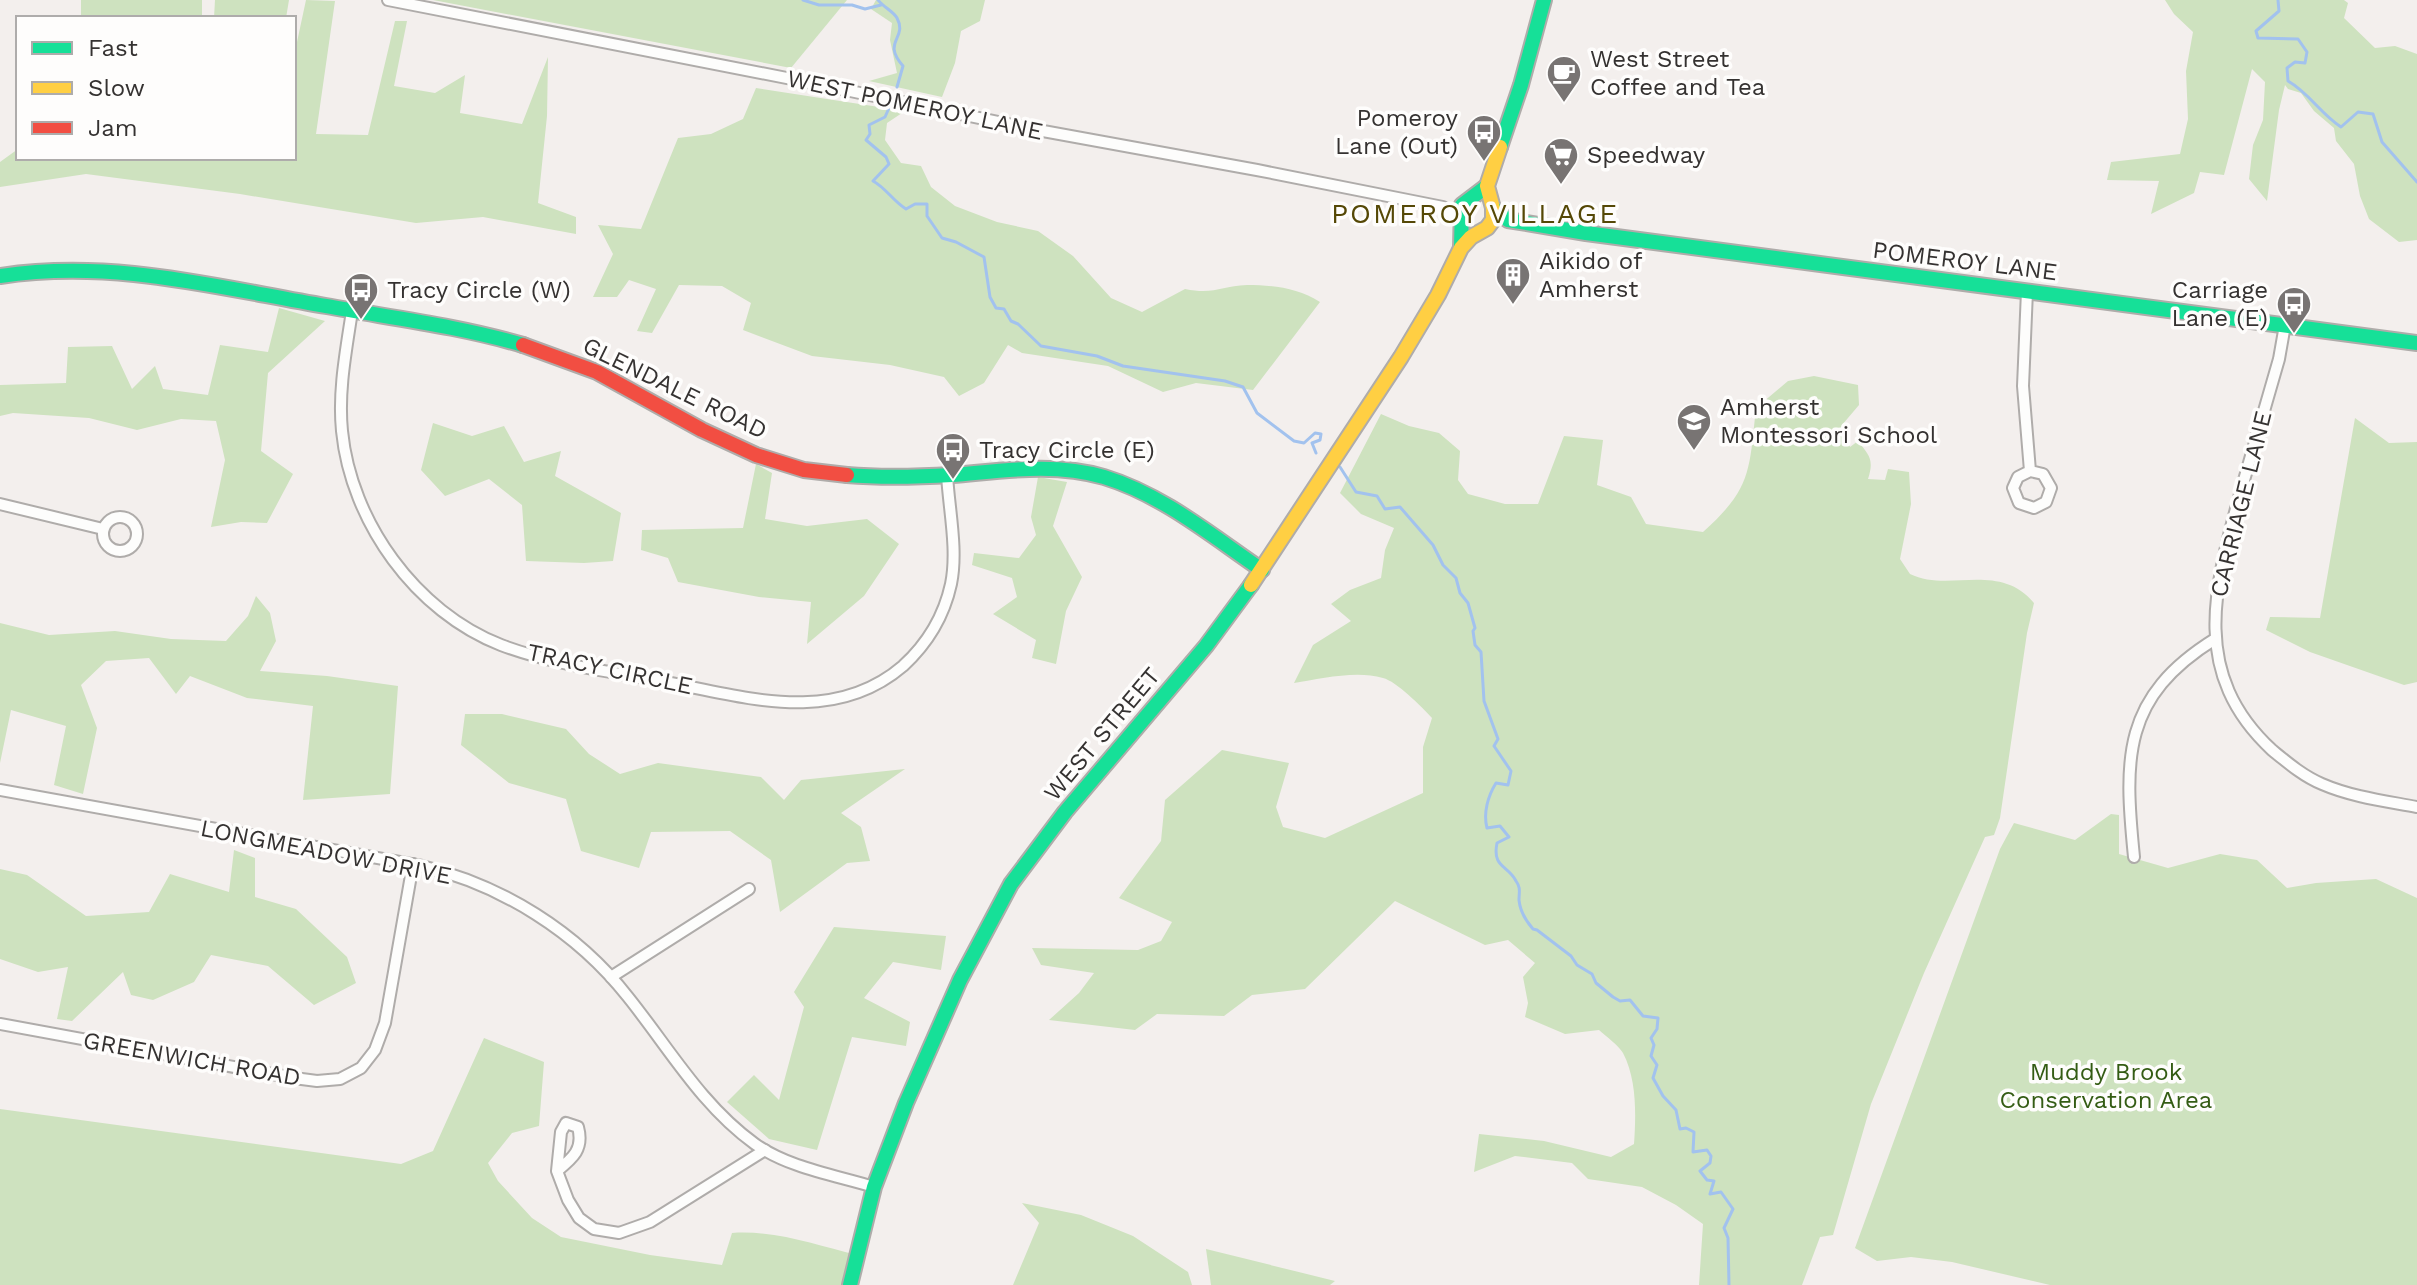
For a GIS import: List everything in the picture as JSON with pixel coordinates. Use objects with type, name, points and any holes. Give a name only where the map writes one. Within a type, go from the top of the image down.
[{"type":"street","name":"WEST POMEROY LANE","points":[[388,0],[1032,129],[1443,207],[1461,221]]},
{"type":"street","points":[[1461,221],[1468,229],[1484,229],[1493,220],[1487,186],[1521,85],[1544,0]]},
{"type":"street","points":[[1468,199],[1487,186]]},
{"type":"street","points":[[1468,199],[1481,197],[1492,206]]},
{"type":"street","name":"WEST POMEROY LANE","points":[[1443,207],[1468,199]]},
{"type":"street","name":"WEST STREET","points":[[1461,248],[1460,210],[1468,199]]},
{"type":"street","name":"POMEROY LANE","points":[[1492,206],[1508,220]]},
{"type":"street","name":"POMEROY LANE","points":[[1484,229],[1508,220],[2417,343]]},
{"type":"street","name":"WEST STREET","points":[[850,1285],[874,1187],[906,1103],[960,980],[1011,884],[1065,812],[1206,646],[1262,570],[1401,357],[1438,295],[1461,248],[1484,229]]},
{"type":"street","name":"GLENDALE ROAD","points":[[0,276],[65,268],[129,272],[498,338],[568,359],[611,378],[728,443],[784,465],[852,477],[947,475],[1035,467],[1105,477],[1157,500],[1262,570]]},
{"type":"street","points":[[2027,291],[2023,386],[2030,471]]},
{"type":"street","name":"TRACY CIRCLE","points":[[352,311],[342,386],[342,433],[354,483],[378,537],[419,589],[463,626],[500,645],[551,660],[771,701],[820,703],[866,691],[912,658],[930,636],[943,611],[953,563],[947,475]]},
{"type":"street","name":"CARRIAGE LANE","points":[[2285,325],[2279,359],[2218,574],[2215,639],[2226,679],[2239,709],[2260,738],[2285,761],[2304,775],[2335,789],[2417,807]]},
{"type":"street","points":[[0,504],[103,529]]},
{"type":"street","points":[[2134,857],[2128,776],[2139,721],[2168,676],[2186,658],[2215,639]]},
{"type":"street","name":"LONGMEADOW DRIVE","points":[[0,790],[413,864],[465,879],[529,910],[566,935],[611,977],[712,1108],[765,1150],[793,1163],[874,1187]]},
{"type":"street","name":"GREENWICH ROAD","points":[[0,1024],[294,1078],[317,1081],[345,1077],[365,1064],[382,1035],[413,864]]},
{"type":"street","points":[[611,977],[749,889]]},
{"type":"street","points":[[557,1171],[579,1218],[594,1229],[619,1233],[650,1222],[765,1150]]},
{"type":"green space","points":[[81,0],[202,0],[202,16],[81,16]]},
{"type":"green space","points":[[215,0],[289,0],[286,16],[214,16]]},
{"type":"green space","points":[[306,0],[335,1],[316,134],[368,135],[395,21],[407,21],[394,86],[435,93],[465,75],[460,113],[522,124],[548,57],[547,116],[538,203],[576,217],[576,234],[483,217],[416,223],[240,194],[86,174],[0,187],[0,162],[16,150],[16,160],[296,160],[296,47]]},
{"type":"green space","points":[[433,0],[847,0],[791,68]]},
{"type":"green space","points":[[876,0],[985,0],[980,21],[961,31],[955,63],[942,97],[869,81],[897,73],[890,40],[892,23],[871,9]]},
{"type":"green space","points":[[2165,0],[2344,0],[2348,3],[2344,18],[2375,48],[2395,46],[2417,54],[2417,240],[2399,242],[2369,219],[2360,196],[2354,164],[2336,141],[2334,128],[2314,111],[2301,93],[2285,85],[2267,201],[2249,179],[2253,145],[2263,120],[2265,82],[2252,69],[2224,175],[2200,172],[2194,193],[2151,214],[2159,181],[2107,180],[2111,162],[2180,154],[2188,119],[2186,71],[2193,32],[2174,14]]},
{"type":"green space","points":[[756,88],[905,111],[887,123],[885,140],[901,163],[921,166],[931,187],[955,206],[997,222],[1038,231],[1073,256],[1111,298],[1142,312],[1185,289],[1211,291],[1247,285],[1285,288],[1320,302],[1253,390],[1196,383],[1163,392],[1108,366],[1022,353],[1008,345],[984,383],[959,396],[944,377],[890,365],[812,356],[743,330],[751,303],[722,286],[679,285],[652,333],[637,331],[656,289],[629,280],[617,297],[593,297],[613,254],[598,225],[641,229],[678,138],[711,134],[743,119]]},
{"type":"green space","points":[[279,308],[325,321],[268,373],[261,451],[293,474],[267,523],[241,522],[211,527],[225,460],[216,421],[181,419],[137,430],[89,418],[13,413],[0,416],[0,385],[66,383],[68,347],[112,346],[132,389],[155,366],[163,389],[208,395],[220,345],[268,352]]},
{"type":"green space","points":[[1814,376],[1858,385],[1859,405],[1842,425],[1850,447],[1858,441],[1868,455],[1871,467],[1868,479],[1885,480],[1888,469],[1909,472],[1911,504],[1900,559],[1910,574],[1940,581],[1989,580],[2005,583],[2020,590],[2034,603],[2000,818],[1994,835],[1985,837],[1924,973],[1871,1104],[1833,1235],[1820,1237],[1802,1285],[1699,1285],[1703,1224],[1642,1187],[1588,1179],[1572,1163],[1515,1156],[1474,1172],[1479,1134],[1544,1141],[1611,1157],[1634,1144],[1633,1086],[1623,1053],[1599,1030],[1565,1034],[1525,1017],[1528,1003],[1523,977],[1535,963],[1508,940],[1485,945],[1395,901],[1305,989],[1252,995],[1224,1016],[1157,1014],[1135,1030],[1049,1020],[1079,993],[1094,973],[1041,965],[1032,948],[1138,950],[1161,941],[1172,922],[1119,898],[1161,841],[1165,800],[1222,750],[1289,763],[1276,807],[1283,827],[1325,838],[1423,793],[1423,747],[1432,718],[1409,695],[1388,680],[1372,676],[1338,676],[1294,683],[1313,645],[1351,621],[1331,604],[1350,590],[1381,578],[1385,550],[1394,528],[1361,514],[1340,493],[1381,414],[1409,426],[1439,433],[1460,451],[1458,480],[1468,494],[1505,504],[1538,504],[1564,436],[1603,440],[1597,485],[1631,497],[1646,524],[1703,532],[1731,503],[1745,477],[1756,408],[1788,381]]},
{"type":"green space","points":[[2355,418],[2389,443],[2417,442],[2417,682],[2404,685],[2310,652],[2266,630],[2270,617],[2320,618]]},
{"type":"green space","points":[[433,423],[472,436],[504,426],[524,462],[561,451],[555,476],[621,513],[613,561],[526,561],[522,505],[489,479],[445,496],[421,470]]},
{"type":"green space","points":[[756,464],[772,473],[765,519],[807,526],[867,519],[899,544],[864,596],[807,644],[811,602],[759,597],[678,582],[668,558],[641,550],[642,530],[743,528]]},
{"type":"green space","points":[[1038,477],[1067,482],[1053,526],[1082,577],[1066,611],[1056,664],[1032,658],[1036,640],[993,614],[1017,597],[1012,578],[972,565],[974,553],[1019,558],[1036,535],[1031,517]]},
{"type":"green space","points":[[256,596],[270,613],[276,641],[260,671],[398,686],[390,794],[303,800],[313,706],[247,698],[190,676],[176,694],[149,658],[106,661],[81,685],[97,728],[83,794],[54,785],[66,726],[11,710],[0,763],[0,623],[49,635],[115,631],[171,639],[226,641],[248,616]]},
{"type":"green space","points":[[465,714],[502,714],[566,729],[589,754],[620,774],[658,763],[761,777],[784,800],[801,780],[905,769],[841,813],[861,827],[870,861],[847,863],[780,912],[771,860],[730,831],[651,832],[639,868],[581,851],[566,799],[509,783],[461,745]]},
{"type":"green space","name":"Muddy Brook Conservation Area","points":[[2111,814],[2119,815],[2119,854],[2168,868],[2220,854],[2257,860],[2287,888],[2376,879],[2417,898],[2417,1285],[2050,1285],[1952,1262],[1911,1257],[1877,1261],[1855,1248],[2000,849],[2014,823],[2075,840]]},
{"type":"green space","points":[[234,850],[255,858],[255,897],[296,909],[347,957],[356,983],[314,1005],[268,966],[211,955],[194,982],[153,1000],[131,995],[123,972],[72,1021],[57,1019],[68,967],[38,972],[0,959],[0,869],[27,875],[86,916],[149,912],[170,874],[229,892]]},
{"type":"green space","points":[[834,927],[946,936],[941,970],[893,962],[864,998],[910,1022],[906,1046],[852,1037],[817,1150],[769,1139],[727,1102],[754,1075],[779,1100],[804,1007],[794,992]]},
{"type":"green space","points":[[484,1038],[544,1062],[539,1126],[512,1133],[488,1163],[498,1181],[532,1218],[561,1237],[650,1255],[722,1265],[732,1233],[795,1239],[857,1255],[850,1285],[0,1285],[0,1109],[401,1164],[433,1151]]},
{"type":"green space","points":[[1022,1203],[1081,1215],[1133,1236],[1188,1272],[1192,1285],[1013,1285],[1039,1223]]},
{"type":"green space","points":[[1206,1249],[1335,1281],[1330,1285],[1211,1285]]},
{"type":"waterway","points":[[803,0],[819,5],[852,5],[865,9],[881,5]]},
{"type":"waterway","points":[[878,0],[900,25],[894,45],[903,66],[897,87]]},
{"type":"waterway","points":[[2278,0],[2279,11],[2256,31],[2258,38],[2298,39],[2307,52],[2305,63],[2295,62],[2287,68],[2288,81],[2341,127],[2358,112],[2373,114],[2382,142],[2417,182]]},
{"type":"waterway","points":[[889,108],[885,117],[869,125],[870,134],[866,140],[886,157],[889,164],[873,181],[906,209],[915,204],[927,204],[927,216],[942,238],[984,257],[990,297],[996,308],[1004,309],[1011,321],[1041,346],[1097,356],[1123,366],[1225,381],[1243,387],[1257,413],[1294,441],[1304,443],[1315,433],[1321,434],[1320,440],[1312,443],[1316,453]]},
{"type":"waterway","points":[[1340,467],[1356,492],[1377,496],[1385,509],[1400,507],[1433,545],[1443,565],[1456,578],[1460,593],[1468,603],[1475,628],[1475,645],[1481,652],[1484,701],[1498,739],[1494,746],[1511,771],[1508,785],[1496,783],[1486,811],[1487,828],[1500,826],[1509,837],[1497,843],[1497,857],[1518,883],[1521,908],[1533,929],[1571,956],[1613,997],[1620,1001],[1630,1000],[1643,1016],[1658,1018],[1657,1029],[1651,1038],[1654,1045],[1651,1056],[1657,1065],[1653,1078],[1676,1110],[1680,1129],[1694,1132],[1693,1152],[1707,1150],[1711,1156],[1710,1163],[1700,1171],[1707,1180],[1714,1181],[1710,1194],[1721,1192],[1733,1209],[1724,1228],[1728,1238],[1729,1285]]},
{"type":"traffic: fast","points":[[1500,147],[1544,0]]},
{"type":"traffic: fast","points":[[1461,247],[1462,205],[1487,186]]},
{"type":"traffic: fast","points":[[1493,208],[1508,220],[1586,233],[2417,343]]},
{"type":"traffic: fast","points":[[0,276],[83,271],[164,278],[450,327],[523,345]]},
{"type":"traffic: fast","points":[[847,475],[926,476],[1028,469],[1085,472],[1126,485],[1167,505],[1262,570]]},
{"type":"traffic: fast","points":[[850,1285],[874,1187],[906,1103],[960,980],[1011,884],[1065,812],[1206,646],[1251,585]]},
{"type":"traffic: slow","points":[[1251,585],[1401,357],[1438,295],[1461,248],[1493,220],[1487,186],[1500,147]]},
{"type":"traffic: jam","points":[[523,345],[597,372],[702,430],[756,455],[804,470],[847,475]]},
{"type":"place","name":"West Street Coffee and Tea","points":[[1564,104]]},
{"type":"place","name":"Pomeroy Lane (Out)","points":[[1484,163]]},
{"type":"place","name":"Speedway","points":[[1561,186]]},
{"type":"place","name":"Aikido of Amherst","points":[[1513,306]]},
{"type":"place","name":"Tracy Circle (W)","points":[[361,321]]},
{"type":"place","name":"Carriage Lane (E)","points":[[2294,335]]},
{"type":"place","name":"Amherst Montessori School","points":[[1694,452]]},
{"type":"place","name":"Tracy Circle (E)","points":[[953,481]]},
{"type":"district","name":"POMEROY VILLAGE","points":[[1475,213]]}]
